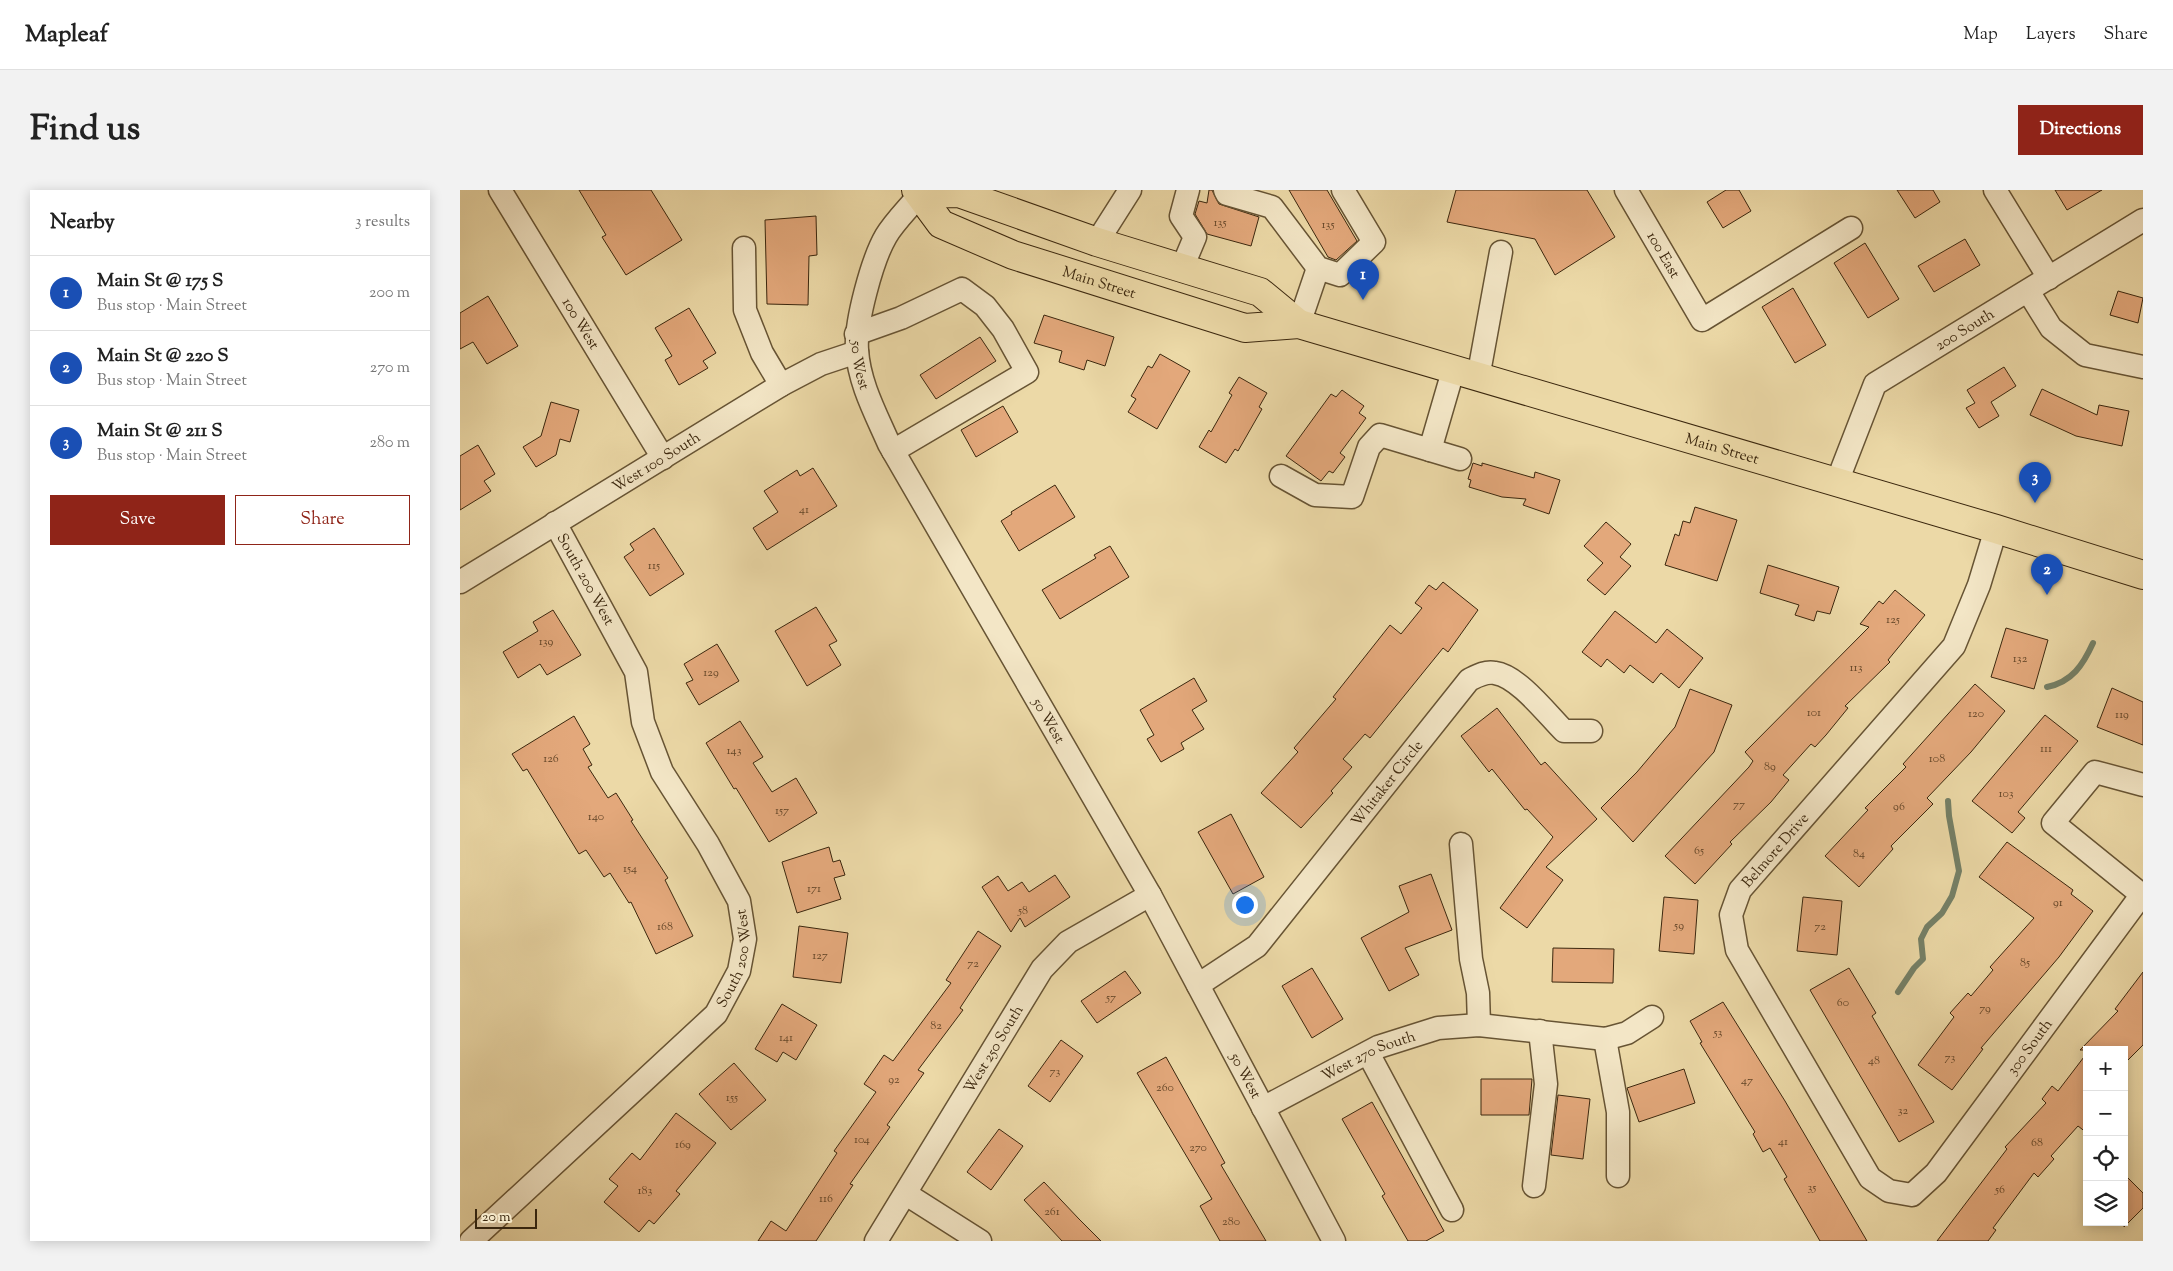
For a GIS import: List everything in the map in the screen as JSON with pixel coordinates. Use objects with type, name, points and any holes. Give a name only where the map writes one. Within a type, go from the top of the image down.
[{"type":"main road","name":"Main Street","points":[[918,192],[959,193],[1096,242],[1260,292],[1299,324]]},
{"type":"main road","name":"Main Street","points":[[918,192],[941,224],[1013,255],[1245,328],[1299,324],[2143,574]]},
{"type":"street","name":"100 West","points":[[500,190],[663,458]]},
{"type":"street","points":[[1096,242],[1130,190]]},
{"type":"street","points":[[1182,268],[1196,237],[1181,216],[1188,190]]},
{"type":"street","points":[[1225,190],[1227,194],[1272,207],[1318,268],[1340,275],[1374,242],[1343,190]]},
{"type":"street","name":"100 East","points":[[1626,190],[1702,320],[1851,228]]},
{"type":"street","points":[[1995,190],[2049,278]]},
{"type":"street","name":"50 West","points":[[918,192],[887,234],[879,249],[857,343],[866,392],[893,451],[1150,895],[1334,1241]]},
{"type":"street","name":"200 South","points":[[1837,482],[1875,384],[2143,220]]},
{"type":"street","points":[[744,248],[745,310],[762,352],[781,385]]},
{"type":"street","points":[[1430,450],[1466,374],[1501,252]]},
{"type":"street","points":[[1299,324],[1318,268]]},
{"type":"street","name":"West 100 South","points":[[460,582],[781,385],[901,318],[962,289],[985,306],[1003,329],[1027,372],[893,451]]},
{"type":"street","points":[[2028,291],[2050,328],[2085,355],[2143,367]]},
{"type":"street","points":[[1281,476],[1315,495],[1352,497],[1369,447],[1380,435],[1460,459]]},
{"type":"street","name":"South 200 West","points":[[470,1241],[716,1014],[739,971],[745,939],[739,901],[708,844],[662,772],[643,722],[636,672],[595,592],[555,523]]},
{"type":"street","name":"Belmore Drive","points":[[1912,1195],[1888,1191],[1870,1178],[1738,950],[1731,915],[1740,890],[1954,646],[1979,585],[1996,529]]},
{"type":"street","name":"Whitaker Circle","points":[[1198,985],[1257,946],[1468,680],[1481,673],[1494,672],[1509,678],[1564,731],[1591,731]]},
{"type":"street","points":[[2142,894],[2053,823],[2094,772],[2143,785]]},
{"type":"street","points":[[1461,844],[1471,959],[1478,993],[1479,1025]]},
{"type":"street","name":"300 South","points":[[1912,1195],[1936,1173],[2142,894]]},
{"type":"street","name":"West 250 South","points":[[876,1241],[1042,969],[1068,942],[1150,895]]},
{"type":"street","name":"West 270 South","points":[[1263,1108],[1368,1052],[1438,1028],[1479,1025],[1605,1039],[1627,1033],[1652,1017]]},
{"type":"street","points":[[1534,1186],[1546,1084],[1540,1031]]},
{"type":"street","points":[[1605,1039],[1618,1112],[1618,1176]]},
{"type":"street","points":[[1368,1052],[1452,1210]]},
{"type":"street","points":[[906,1194],[980,1241]]},
{"type":"building","points":[[579,190],[651,190],[682,240],[626,275],[602,237],[606,235]]},
{"type":"building","points":[[1209,190],[1212,190],[1219,204],[1259,217],[1251,246],[1207,234],[1195,214],[1199,201],[1207,203]]},
{"type":"building","points":[[1289,190],[1327,190],[1357,241],[1336,260],[1328,257]]},
{"type":"building","points":[[1456,190],[1587,190],[1615,237],[1555,275],[1535,239],[1447,222]]},
{"type":"building","points":[[1726,190],[1739,190],[1751,211],[1723,228],[1707,202]]},
{"type":"building","points":[[1897,190],[1933,190],[1940,202],[1915,218]]},
{"type":"building","points":[[2055,190],[2102,190],[2067,210]]},
{"type":"building","points":[[816,216],[817,255],[809,256],[808,305],[767,304],[765,220]]},
{"type":"building","points":[[1965,239],[1980,265],[1934,292],[1918,266]]},
{"type":"building","points":[[1865,243],[1899,299],[1868,318],[1834,263]]},
{"type":"building","points":[[1793,288],[1826,345],[1795,363],[1762,307]]},
{"type":"building","points":[[2118,291],[2143,298],[2138,323],[2110,315]]},
{"type":"building","points":[[488,296],[518,346],[487,364],[473,342],[460,349],[460,313]]},
{"type":"building","points":[[689,308],[716,353],[703,361],[708,368],[679,385],[665,360],[672,356],[655,328]]},
{"type":"building","points":[[1044,315],[1114,337],[1105,366],[1087,360],[1084,370],[1059,362],[1062,351],[1034,343]]},
{"type":"building","points":[[980,337],[996,361],[936,399],[920,375]]},
{"type":"building","points":[[1160,354],[1190,371],[1157,429],[1128,412],[1136,399],[1131,396],[1148,366],[1152,368]]},
{"type":"building","points":[[2004,367],[2016,386],[1991,402],[1999,416],[1979,428],[1966,408],[1975,403],[1967,390]]},
{"type":"building","points":[[1239,377],[1267,393],[1259,407],[1262,409],[1238,451],[1235,449],[1226,463],[1199,447],[1209,430],[1211,432],[1232,395],[1229,393]]},
{"type":"building","points":[[2042,389],[2097,415],[2099,405],[2129,411],[2122,446],[2076,436],[2030,415]]},
{"type":"building","points":[[1342,390],[1364,406],[1359,413],[1366,418],[1340,453],[1345,457],[1333,473],[1329,471],[1321,481],[1286,456],[1331,394],[1336,397]]},
{"type":"building","points":[[551,402],[579,410],[570,442],[560,439],[556,455],[536,467],[523,447],[541,436]]},
{"type":"building","points":[[1003,406],[1018,432],[976,457],[961,430]]},
{"type":"building","points":[[478,445],[495,474],[484,481],[491,491],[460,510],[460,456]]},
{"type":"building","points":[[1473,463],[1482,466],[1482,463],[1534,478],[1535,472],[1560,480],[1549,514],[1523,505],[1526,499],[1502,497],[1469,487],[1471,480],[1468,479]]},
{"type":"building","points":[[813,468],[837,506],[767,550],[753,528],[778,512],[764,491],[797,470],[800,476]]},
{"type":"building","points":[[1055,485],[1075,517],[1019,551],[1001,521],[1012,514],[1011,512]]},
{"type":"building","points":[[1695,507],[1737,520],[1717,581],[1665,565],[1675,534],[1679,536],[1683,521],[1690,523]]},
{"type":"building","points":[[1606,522],[1631,544],[1620,557],[1631,566],[1605,595],[1587,580],[1603,563],[1584,546]]},
{"type":"building","points":[[654,528],[684,574],[650,596],[624,557],[634,550],[630,544]]},
{"type":"building","points":[[1110,546],[1129,577],[1060,619],[1042,590],[1096,558],[1094,555]]},
{"type":"building","points":[[1768,565],[1839,587],[1830,614],[1817,611],[1814,621],[1795,615],[1799,605],[1760,593]]},
{"type":"building","points":[[1443,582],[1478,610],[1448,652],[1443,648],[1370,738],[1365,734],[1343,759],[1352,767],[1331,791],[1333,793],[1301,828],[1261,793],[1298,752],[1294,748],[1336,699],[1333,697],[1390,625],[1401,634],[1422,608],[1415,603],[1429,585],[1436,590]]},
{"type":"building","points":[[1895,590],[1925,615],[1888,660],[1890,662],[1845,706],[1848,708],[1826,735],[1815,747],[1811,744],[1783,775],[1789,780],[1771,802],[1730,842],[1732,844],[1695,884],[1665,856],[1749,767],[1753,761],[1745,752],[1869,627],[1860,624],[1879,601],[1883,604]]},
{"type":"building","points":[[816,607],[837,641],[829,645],[841,665],[807,686],[775,631]]},
{"type":"building","points":[[553,610],[581,655],[547,675],[540,664],[518,678],[503,652],[538,631],[533,622]]},
{"type":"building","points":[[1615,611],[1656,643],[1667,629],[1703,658],[1679,688],[1661,673],[1653,683],[1630,665],[1624,673],[1607,659],[1601,667],[1582,652]]},
{"type":"building","points":[[2006,628],[2048,640],[2034,689],[1991,677]]},
{"type":"building","points":[[717,644],[739,681],[699,705],[686,683],[693,680],[684,664]]},
{"type":"building","points":[[1194,678],[1207,701],[1192,710],[1204,729],[1181,743],[1184,749],[1161,762],[1147,739],[1154,735],[1140,710]]},
{"type":"building","points":[[1975,684],[2005,711],[1971,752],[1927,798],[1933,804],[1891,846],[1893,849],[1859,887],[1825,856],[1868,810],[1865,808],[1906,767],[1903,764]]},
{"type":"building","points":[[2112,688],[2143,702],[2143,745],[2097,727]]},
{"type":"building","points":[[1690,689],[1732,705],[1714,752],[1633,842],[1601,808],[1637,772],[1675,727]]},
{"type":"building","points":[[1497,708],[1541,765],[1545,762],[1597,819],[1546,867],[1563,880],[1527,928],[1500,908],[1553,837],[1527,809],[1525,810],[1492,769],[1489,772],[1461,736]]},
{"type":"building","points":[[2045,715],[2078,741],[2018,812],[2025,818],[2012,833],[1972,801]]},
{"type":"building","points":[[574,716],[590,744],[583,749],[592,765],[588,767],[608,798],[616,793],[633,820],[631,821],[668,878],[665,880],[693,936],[656,954],[631,902],[629,903],[610,873],[604,877],[586,850],[579,854],[527,769],[523,771],[512,754]]},
{"type":"building","points":[[740,721],[763,757],[753,763],[772,792],[796,778],[817,813],[769,842],[706,743]]},
{"type":"building","points":[[1231,814],[1264,877],[1233,894],[1198,832]]},
{"type":"building","points":[[2007,842],[2073,890],[2071,894],[2093,911],[2059,957],[1981,1048],[1983,1049],[1952,1090],[1918,1065],[1954,1017],[1950,1013],[1968,993],[1971,996],[1993,970],[1990,967],[2034,918],[1979,877]]},
{"type":"building","points":[[829,847],[833,862],[840,860],[845,875],[834,878],[841,899],[797,913],[782,862]]},
{"type":"building","points":[[1431,874],[1452,930],[1405,948],[1419,975],[1389,991],[1361,938],[1409,912],[1399,886]]},
{"type":"building","points":[[1055,875],[1070,897],[1025,927],[1020,918],[1011,932],[982,887],[998,876],[1008,891],[1022,882],[1029,892]]},
{"type":"building","points":[[1664,897],[1698,900],[1694,954],[1659,951]]},
{"type":"building","points":[[1803,897],[1842,901],[1837,955],[1797,951]]},
{"type":"building","points":[[799,926],[848,933],[841,983],[793,977]]},
{"type":"building","points":[[978,931],[1001,946],[960,1008],[963,1010],[918,1070],[924,1073],[887,1125],[890,1127],[850,1184],[853,1185],[816,1241],[758,1241],[771,1221],[786,1231],[837,1153],[834,1151],[876,1092],[864,1084],[884,1055],[893,1061],[951,983],[946,980]]},
{"type":"building","points":[[1553,948],[1614,949],[1613,983],[1552,982]]},
{"type":"building","points":[[1312,968],[1343,1019],[1312,1038],[1282,986]]},
{"type":"building","points":[[1849,968],[1876,1013],[1872,1016],[1934,1122],[1899,1142],[1810,990]]},
{"type":"building","points":[[1125,971],[1141,993],[1097,1023],[1081,1001]]},
{"type":"building","points":[[2143,972],[2143,1045],[2128,1060],[2128,1046],[2084,1046],[2118,1011],[2115,1009]]},
{"type":"building","points":[[1723,1002],[1785,1101],[1867,1241],[1820,1241],[1784,1179],[1787,1177],[1770,1148],[1763,1152],[1753,1134],[1755,1132],[1700,1043],[1702,1042],[1690,1021]]},
{"type":"building","points":[[782,1004],[817,1025],[796,1060],[783,1052],[777,1062],[755,1049]]},
{"type":"building","points":[[1061,1040],[1083,1056],[1050,1102],[1028,1086]]},
{"type":"building","points":[[1166,1057],[1225,1163],[1221,1165],[1266,1241],[1220,1241],[1200,1206],[1212,1199],[1137,1073]]},
{"type":"building","points":[[2083,1058],[2083,1130],[2078,1126],[2051,1156],[2054,1159],[2038,1177],[2034,1173],[1993,1228],[1996,1230],[1988,1241],[1937,1241],[2007,1149],[2005,1147],[2046,1103],[2042,1099],[2052,1086],[2058,1091]]},
{"type":"building","points":[[734,1063],[766,1100],[731,1130],[699,1094]]},
{"type":"building","points":[[1684,1069],[1695,1103],[1639,1122],[1627,1088]]},
{"type":"building","points":[[1481,1079],[1532,1079],[1529,1115],[1481,1115]]},
{"type":"building","points":[[1558,1095],[1590,1099],[1583,1159],[1551,1155]]},
{"type":"building","points":[[1372,1102],[1444,1231],[1426,1241],[1408,1241],[1382,1196],[1385,1194],[1342,1119]]},
{"type":"building","points":[[676,1113],[716,1143],[676,1191],[680,1194],[654,1224],[649,1220],[639,1232],[604,1202],[618,1186],[609,1179],[632,1153],[640,1160]]},
{"type":"building","points":[[999,1129],[1023,1146],[991,1190],[967,1172]]},
{"type":"building","points":[[2128,1178],[2143,1193],[2143,1208],[2128,1223]]},
{"type":"building","points":[[1044,1182],[1101,1241],[1062,1241],[1024,1200]]},
{"type":"waterway","points":[[2047,687],[2056,685],[2070,677],[2081,665],[2093,643]]},
{"type":"waterway","points":[[1898,992],[1914,968],[1923,959],[1921,939],[1927,927],[1942,913],[1952,896],[1959,871],[1948,801]]},
{"type":"place","name":"Main St @ 175 S","points":[[1363,300]]},
{"type":"place","name":"Main St @ 211 S","points":[[2035,503]]},
{"type":"place","name":"Main St @ 220 S","points":[[2047,595]]}]
